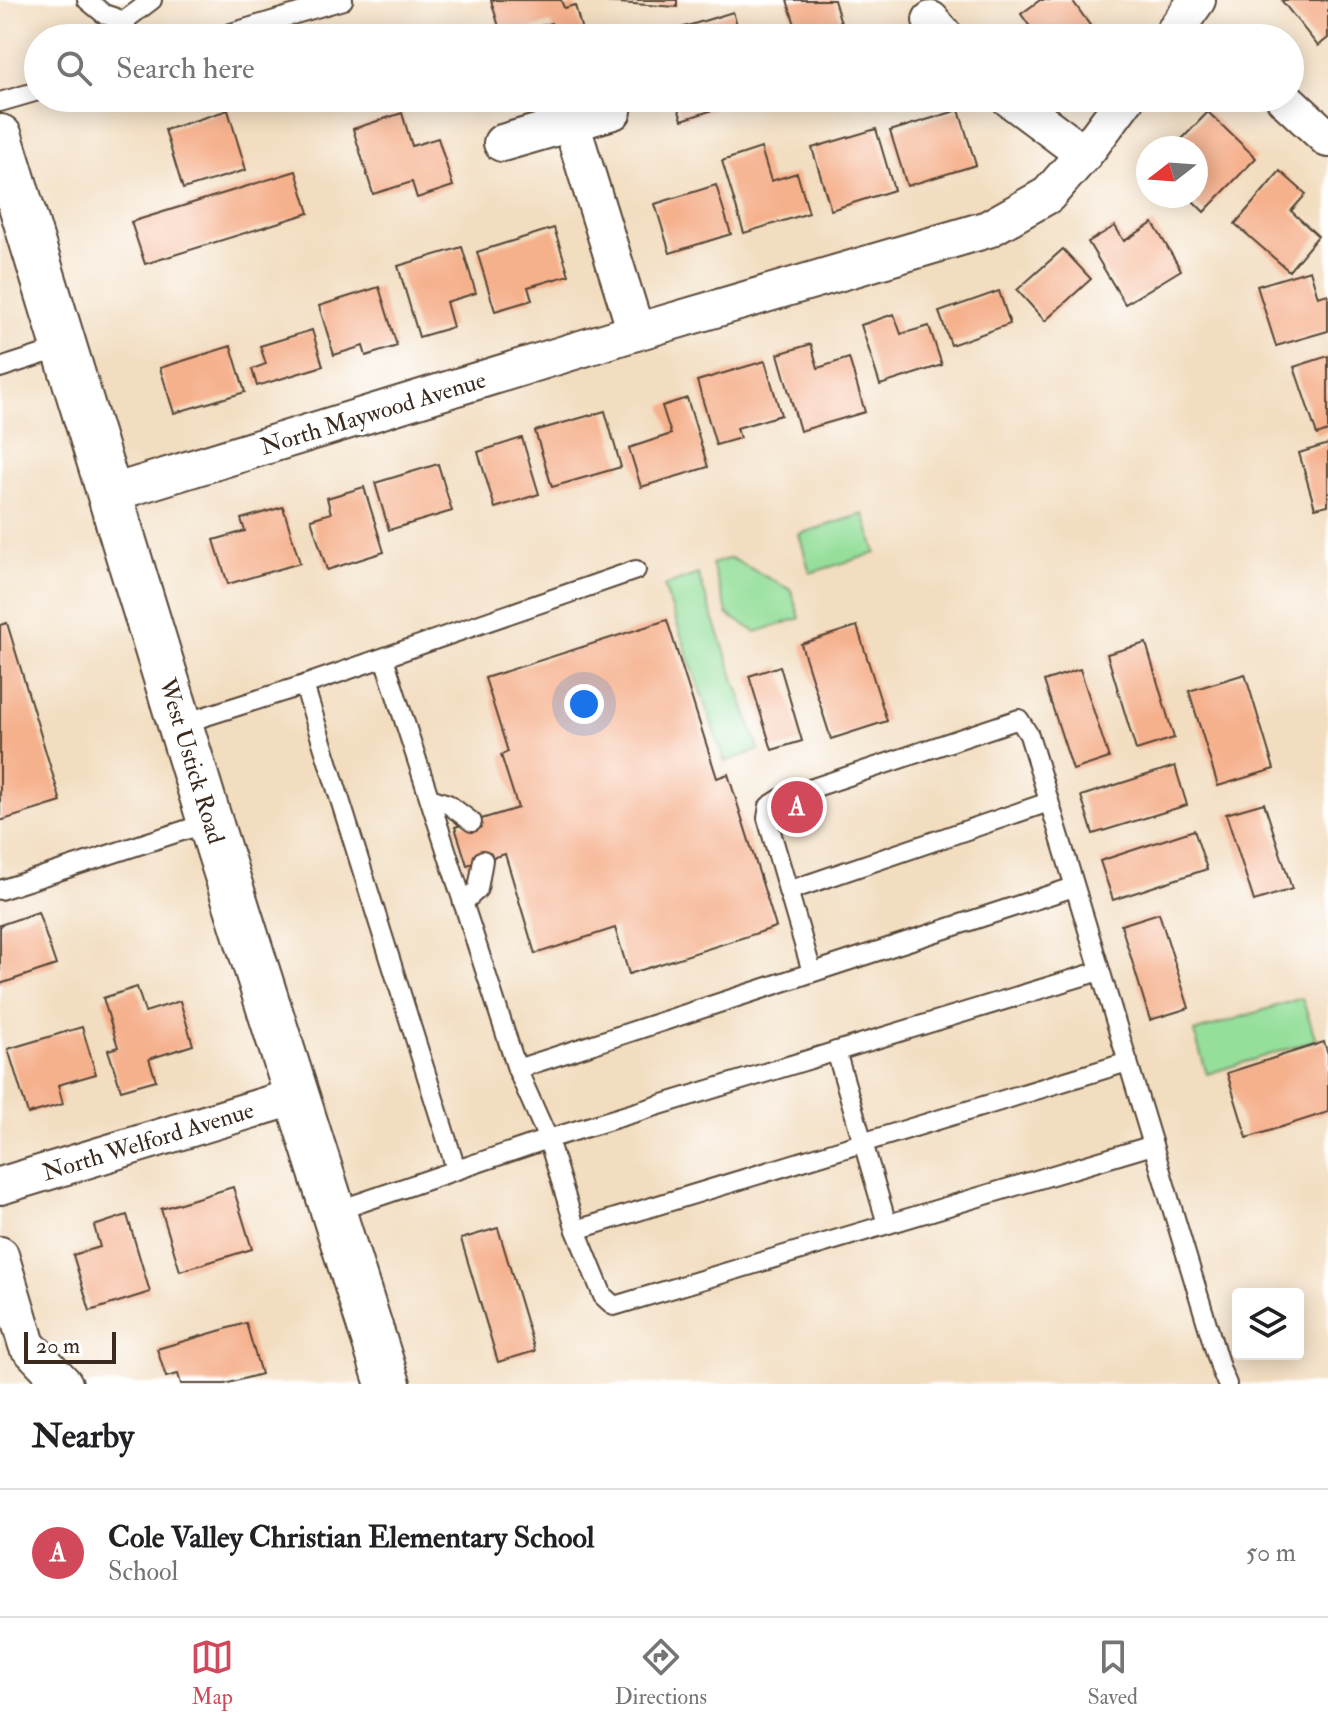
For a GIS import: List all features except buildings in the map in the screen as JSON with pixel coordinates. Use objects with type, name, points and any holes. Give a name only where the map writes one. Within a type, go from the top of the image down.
[{"type":"main road","name":"West Ustick Road","points":[[2,150],[388,1384]]},
{"type":"street","points":[[502,143],[610,112]]},
{"type":"street","points":[[1028,112],[1084,154]]},
{"type":"street","name":"North Maywood Avenue","points":[[109,494],[636,332],[988,229],[1048,195],[1116,112]]},
{"type":"street","points":[[1299,112],[1328,139]]},
{"type":"street","points":[[571,123],[636,332]]},
{"type":"street","name":"North Welford Avenue","points":[[0,1186],[297,1096]]},
{"type":"street","points":[[0,1255],[27,1345],[64,1384]]},
{"type":"lane","points":[[87,0],[118,24]]},
{"type":"lane","points":[[132,24],[152,0]]},
{"type":"lane","points":[[262,24],[343,0]]},
{"type":"lane","points":[[0,102],[24,95]]},
{"type":"lane","points":[[0,368],[65,347]]},
{"type":"lane","points":[[181,724],[384,658],[636,570]]},
{"type":"lane","points":[[384,658],[517,1069],[548,1139],[576,1230],[603,1296],[614,1306],[1153,1145]]},
{"type":"lane","points":[[304,685],[456,1169]]},
{"type":"lane","points":[[812,972],[767,818],[769,806],[780,799],[1019,719],[1029,735],[1227,1384]]},
{"type":"lane","points":[[430,798],[448,804],[472,822]]},
{"type":"lane","points":[[788,891],[1049,802]]},
{"type":"lane","points":[[0,890],[210,822]]},
{"type":"lane","points":[[463,903],[478,889],[483,860]]},
{"type":"lane","points":[[517,1069],[1074,887]]},
{"type":"lane","points":[[333,1212],[548,1139],[1100,971]]},
{"type":"lane","points":[[836,1051],[887,1224]]},
{"type":"lane","points":[[576,1230],[1128,1062]]},
{"type":"green space","points":[[864,514],[876,553],[810,573],[799,534]]},
{"type":"green space","points":[[731,558],[791,590],[800,618],[756,632],[728,615],[712,564]]},
{"type":"green space","points":[[698,574],[759,750],[725,762],[664,586]]},
{"type":"green space","points":[[1302,998],[1316,1040],[1207,1074],[1194,1032]]},
{"type":"place","name":"Cole Valley Christian Elementary School","points":[[797,807]]}]
